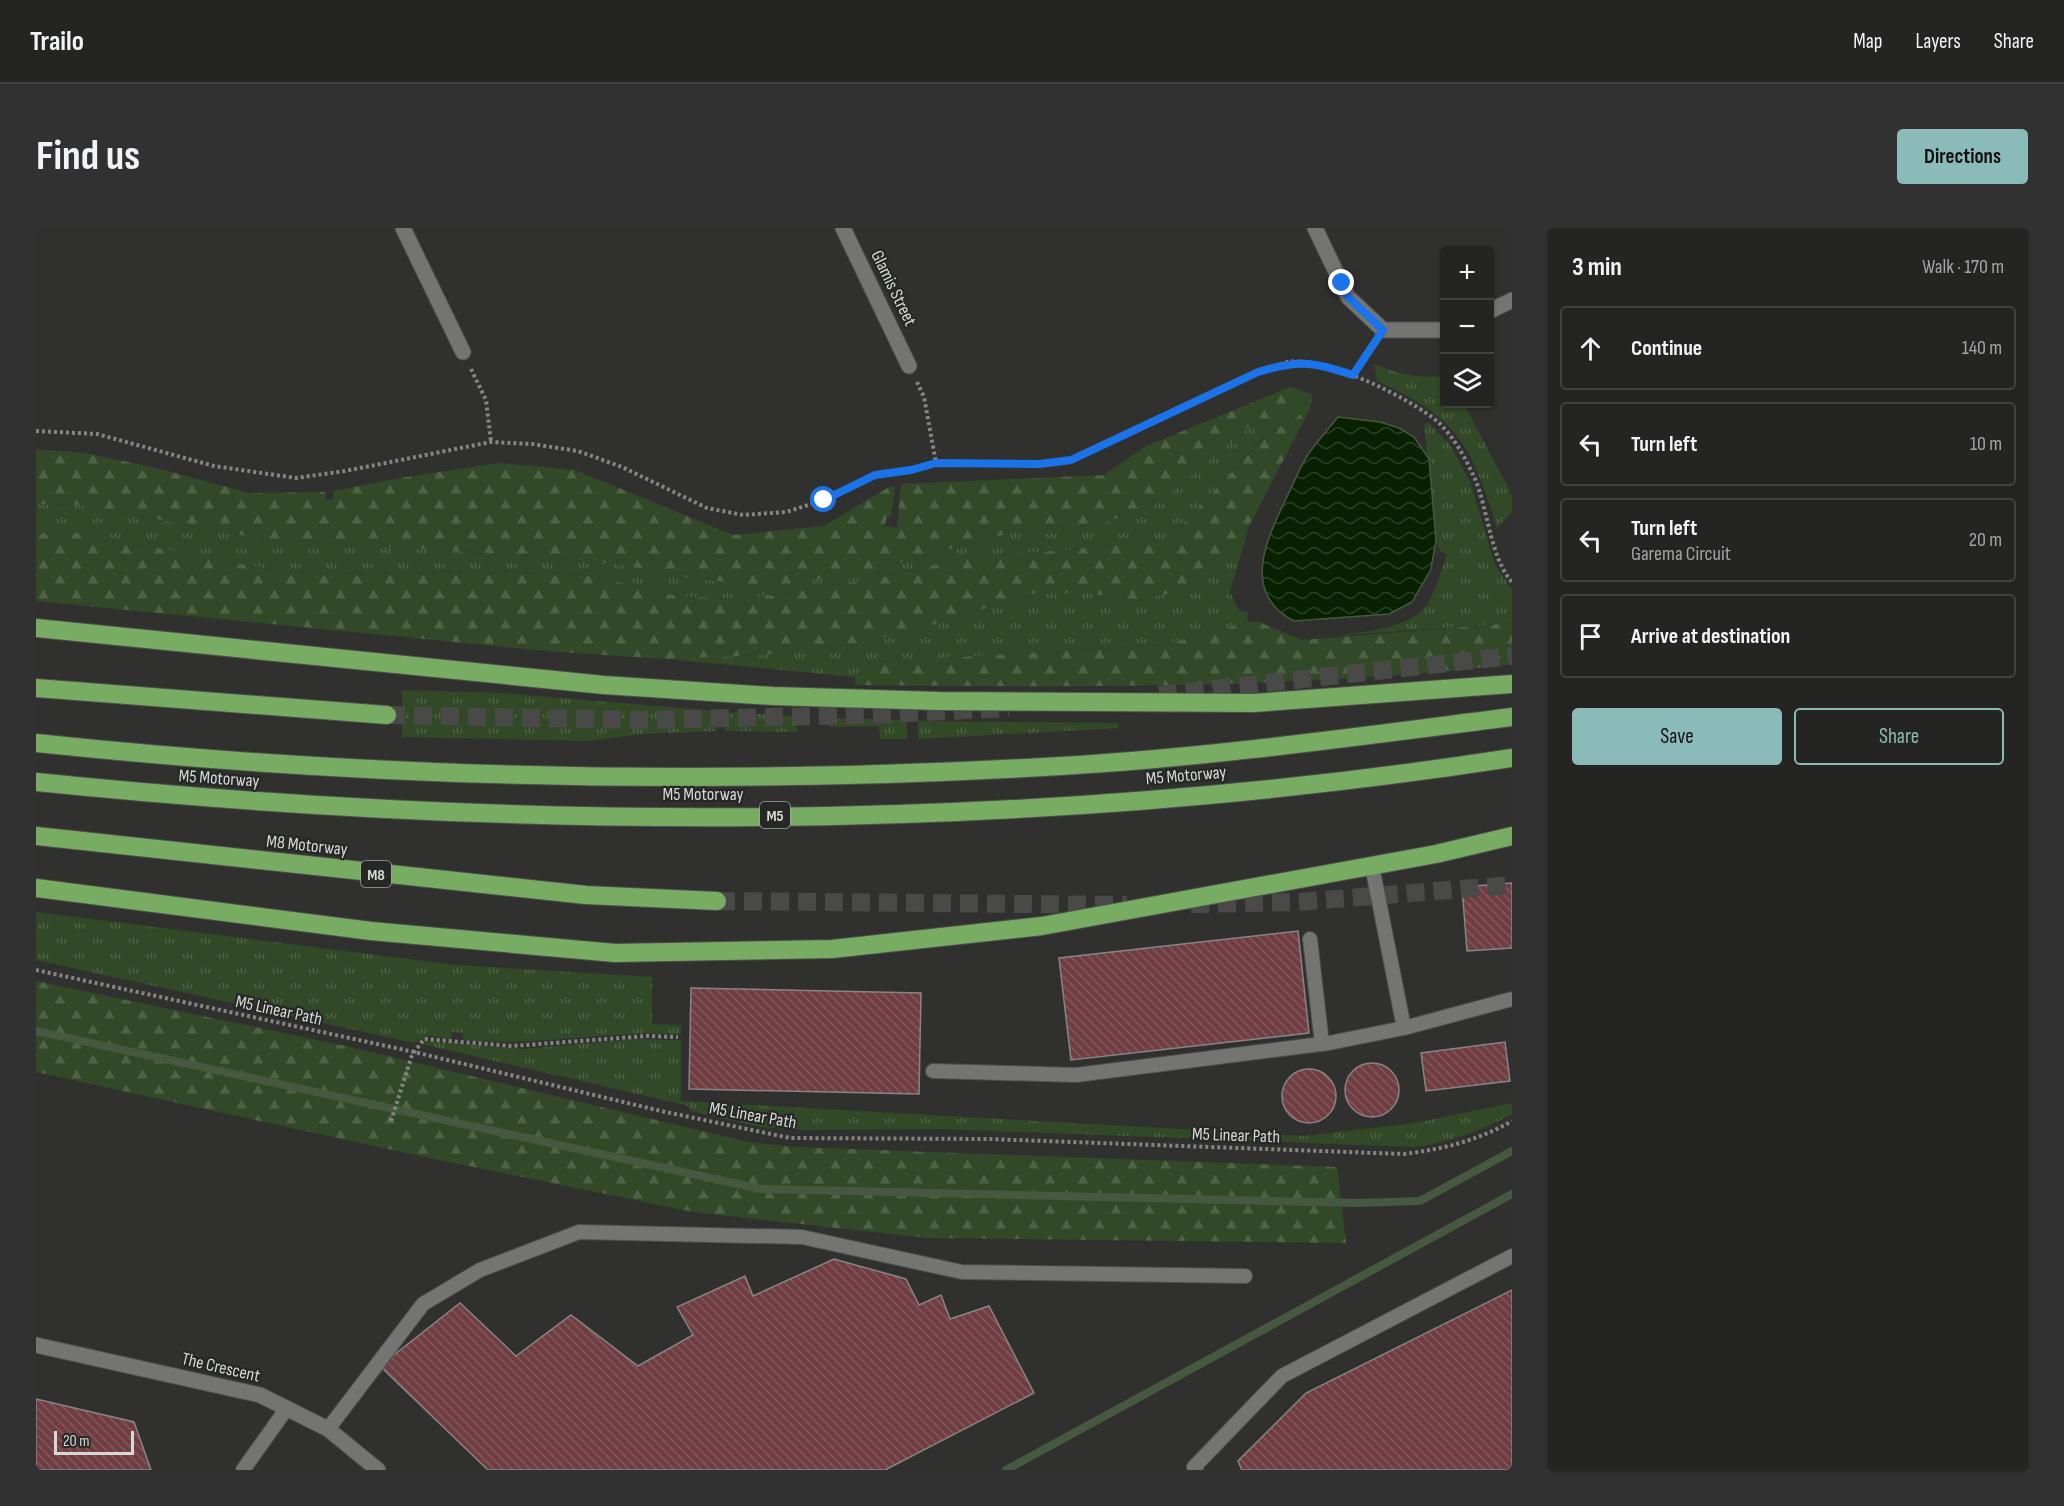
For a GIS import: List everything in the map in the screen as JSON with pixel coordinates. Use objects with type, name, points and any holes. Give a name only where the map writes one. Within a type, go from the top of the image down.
[{"type":"highway","points":[[36,628],[604,685],[773,696],[939,701],[1254,703],[1512,684]]},
{"type":"highway","points":[[36,688],[387,715]]},
{"type":"highway","name":"M5 Motorway","points":[[36,743],[331,769],[536,776],[774,775],[1062,766],[1284,746],[1512,717]]},
{"type":"highway","name":"M5 Motorway","points":[[36,782],[151,794],[336,807],[556,815],[807,815],[1051,808],[1211,795],[1512,758]]},
{"type":"highway","name":"M8 Motorway","points":[[36,836],[586,895],[717,901]]},
{"type":"highway","points":[[36,888],[371,931],[626,953],[832,950],[1042,926],[1436,854],[1512,836]]},
{"type":"street","points":[[403,228],[463,352]]},
{"type":"street","name":"Glamis Street","points":[[843,228],[909,366]]},
{"type":"street","points":[[1315,228],[1348,297],[1383,330],[1440,330]]},
{"type":"street","points":[[1494,309],[1512,300]]},
{"type":"street","name":"The Crescent","points":[[36,1345],[260,1395],[328,1429],[378,1470]]},
{"type":"lane","points":[[1372,866],[1404,1028]]},
{"type":"lane","points":[[1310,939],[1322,1044]]},
{"type":"lane","points":[[933,1071],[1076,1074],[1322,1044],[1404,1028],[1512,999]]},
{"type":"lane","points":[[328,1429],[423,1304],[480,1270],[579,1232],[802,1237],[962,1272],[1245,1276]]},
{"type":"lane","points":[[1196,1470],[1194,1467],[1282,1376],[1512,1256]]},
{"type":"lane","points":[[243,1470],[287,1408]]},
{"type":"path","points":[[1353,375],[1383,330]]},
{"type":"path","points":[[463,352],[486,400],[491,442]]},
{"type":"path","points":[[36,431],[97,434],[214,466],[296,478],[345,471],[491,442],[532,444],[578,451],[622,467],[707,508],[743,515],[786,512],[824,500],[875,475],[911,470],[936,463],[1040,464],[1071,460],[1258,372],[1289,362],[1321,365],[1353,375],[1411,404],[1438,423],[1461,450],[1475,480],[1496,549],[1512,582]]},
{"type":"path","points":[[909,366],[924,397],[936,463]]},
{"type":"path","name":"M5 Linear Path","points":[[36,970],[413,1053],[660,1111],[790,1138],[989,1139],[1404,1154],[1447,1148],[1492,1132],[1512,1121]]},
{"type":"path","points":[[391,1121],[413,1053],[419,1043],[429,1038],[512,1046],[647,1036],[678,1037]]},
{"type":"green space","points":[[1374,364],[1409,375],[1440,376],[1440,408],[1466,408],[1512,495],[1512,512],[1497,528],[1479,475],[1458,437],[1444,421],[1426,407],[1377,381]]},
{"type":"green space","points":[[1290,387],[1312,394],[1311,402],[1251,425],[1159,503],[1101,524],[1013,532],[890,565],[786,585],[742,584],[684,577],[617,564],[505,554],[263,539],[82,505],[36,504],[36,449],[84,453],[157,468],[249,493],[325,492],[326,500],[334,499],[333,491],[499,463],[575,470],[733,535],[824,526],[889,487],[895,487],[891,517],[887,517],[885,526],[897,528],[901,484],[1104,475],[1146,446]]},
{"type":"green space","points":[[1311,402],[1310,409],[1264,436],[1169,539],[1054,551],[972,556],[879,578],[776,595],[736,599],[677,596],[592,576],[463,571],[334,574],[279,571],[72,532],[36,534],[36,504],[82,505],[263,539],[505,554],[617,564],[684,577],[742,584],[890,565],[1013,532],[1101,524],[1159,503],[1251,425]]},
{"type":"green space","points":[[1310,409],[1235,553],[1174,592],[1138,601],[1088,593],[1035,593],[910,632],[843,645],[779,654],[668,659],[557,652],[36,601],[36,534],[72,532],[279,571],[334,574],[463,571],[592,576],[677,596],[736,599],[776,595],[879,578],[972,556],[1054,551],[1169,539],[1265,436]]},
{"type":"green space","points":[[1429,423],[1450,445],[1470,481],[1495,565],[1512,589],[1512,623],[1332,636],[1382,629],[1406,621],[1425,607],[1438,582],[1447,554],[1440,551],[1436,540],[1424,424]]},
{"type":"green space","points":[[1248,530],[1230,592],[1238,609],[1247,613],[1248,622],[1164,645],[876,662],[855,677],[668,659],[779,654],[843,645],[910,632],[1035,593],[1088,593],[1138,601],[1235,553]]},
{"type":"green space","points":[[1248,622],[1259,622],[1302,640],[1512,623],[1512,664],[1348,679],[1266,683],[1102,686],[855,685],[855,677],[876,662],[1164,645]]},
{"type":"green space","points":[[402,690],[502,693],[716,711],[716,731],[642,734],[589,741],[402,737]]},
{"type":"green space","points":[[726,712],[793,716],[797,719],[797,732],[725,731]]},
{"type":"green space","points":[[829,718],[907,720],[907,739],[880,739],[879,726],[829,727]]},
{"type":"green space","points":[[918,721],[1118,723],[1119,728],[918,739]]},
{"type":"green space","points":[[36,912],[456,965],[652,977],[652,1024],[681,1025],[681,1034],[626,1034],[490,1042],[463,1040],[463,1033],[452,1032],[451,1039],[428,1036],[414,1043],[36,960]]},
{"type":"green space","points":[[36,981],[350,1047],[748,1142],[795,1147],[1337,1167],[1346,1243],[927,1238],[693,1212],[425,1157],[36,1072]]},
{"type":"green space","points":[[635,1039],[681,1040],[681,1101],[1304,1136],[1415,1123],[1512,1103],[1512,1114],[1464,1135],[1439,1143],[1413,1147],[942,1129],[799,1130],[761,1127],[690,1111],[689,1106],[422,1044],[427,1041],[522,1049]]},
{"type":"water","points":[[1338,417],[1380,422],[1399,428],[1414,437],[1429,459],[1436,540],[1431,569],[1412,602],[1389,614],[1294,621],[1278,610],[1268,597],[1263,582],[1262,567],[1265,551],[1277,518],[1302,465]]},
{"type":"building","points":[[1512,883],[1512,948],[1467,951],[1462,887]]},
{"type":"building","points":[[1298,931],[1309,1033],[1071,1060],[1059,958]]},
{"type":"building","points":[[691,988],[921,993],[919,1094],[689,1089]]},
{"type":"building","points":[[1505,1042],[1510,1081],[1426,1091],[1421,1053]]},
{"type":"building","points":[[1372,1063],[1382,1065],[1391,1071],[1397,1080],[1399,1090],[1397,1100],[1391,1109],[1382,1115],[1372,1117],[1362,1115],[1353,1109],[1347,1100],[1345,1090],[1347,1080],[1353,1071],[1362,1065]]},
{"type":"building","points":[[1309,1069],[1319,1071],[1328,1077],[1334,1086],[1336,1096],[1334,1106],[1328,1115],[1319,1121],[1309,1123],[1299,1121],[1290,1115],[1284,1106],[1282,1096],[1284,1086],[1290,1077],[1299,1071]]},
{"type":"building","points":[[834,1259],[906,1279],[919,1305],[941,1295],[950,1319],[989,1306],[1034,1393],[885,1470],[488,1470],[380,1366],[460,1303],[516,1356],[571,1315],[638,1366],[693,1335],[677,1307],[745,1276],[753,1296]]},
{"type":"building","points":[[1512,1290],[1512,1470],[1242,1470],[1238,1461],[1306,1393]]},
{"type":"building","points":[[36,1399],[134,1422],[151,1470],[36,1470]]},
{"type":"waterway","points":[[36,1031],[761,1189],[1356,1203],[1420,1201],[1512,1151]]},
{"type":"waterway","points":[[1006,1470],[1512,1194]]},
{"type":"tunnel","points":[[1159,695],[1512,656]]},
{"type":"tunnel","points":[[387,715],[642,720],[864,715],[1009,708]]},
{"type":"tunnel","points":[[1191,904],[1298,902],[1512,885]]},
{"type":"tunnel","points":[[717,901],[1127,905]]},
{"type":"route","points":[[824,500],[875,475],[911,470],[936,463],[1040,464],[1071,460],[1258,372],[1289,362],[1321,365],[1353,375],[1383,330],[1348,297],[1342,283]]}]
